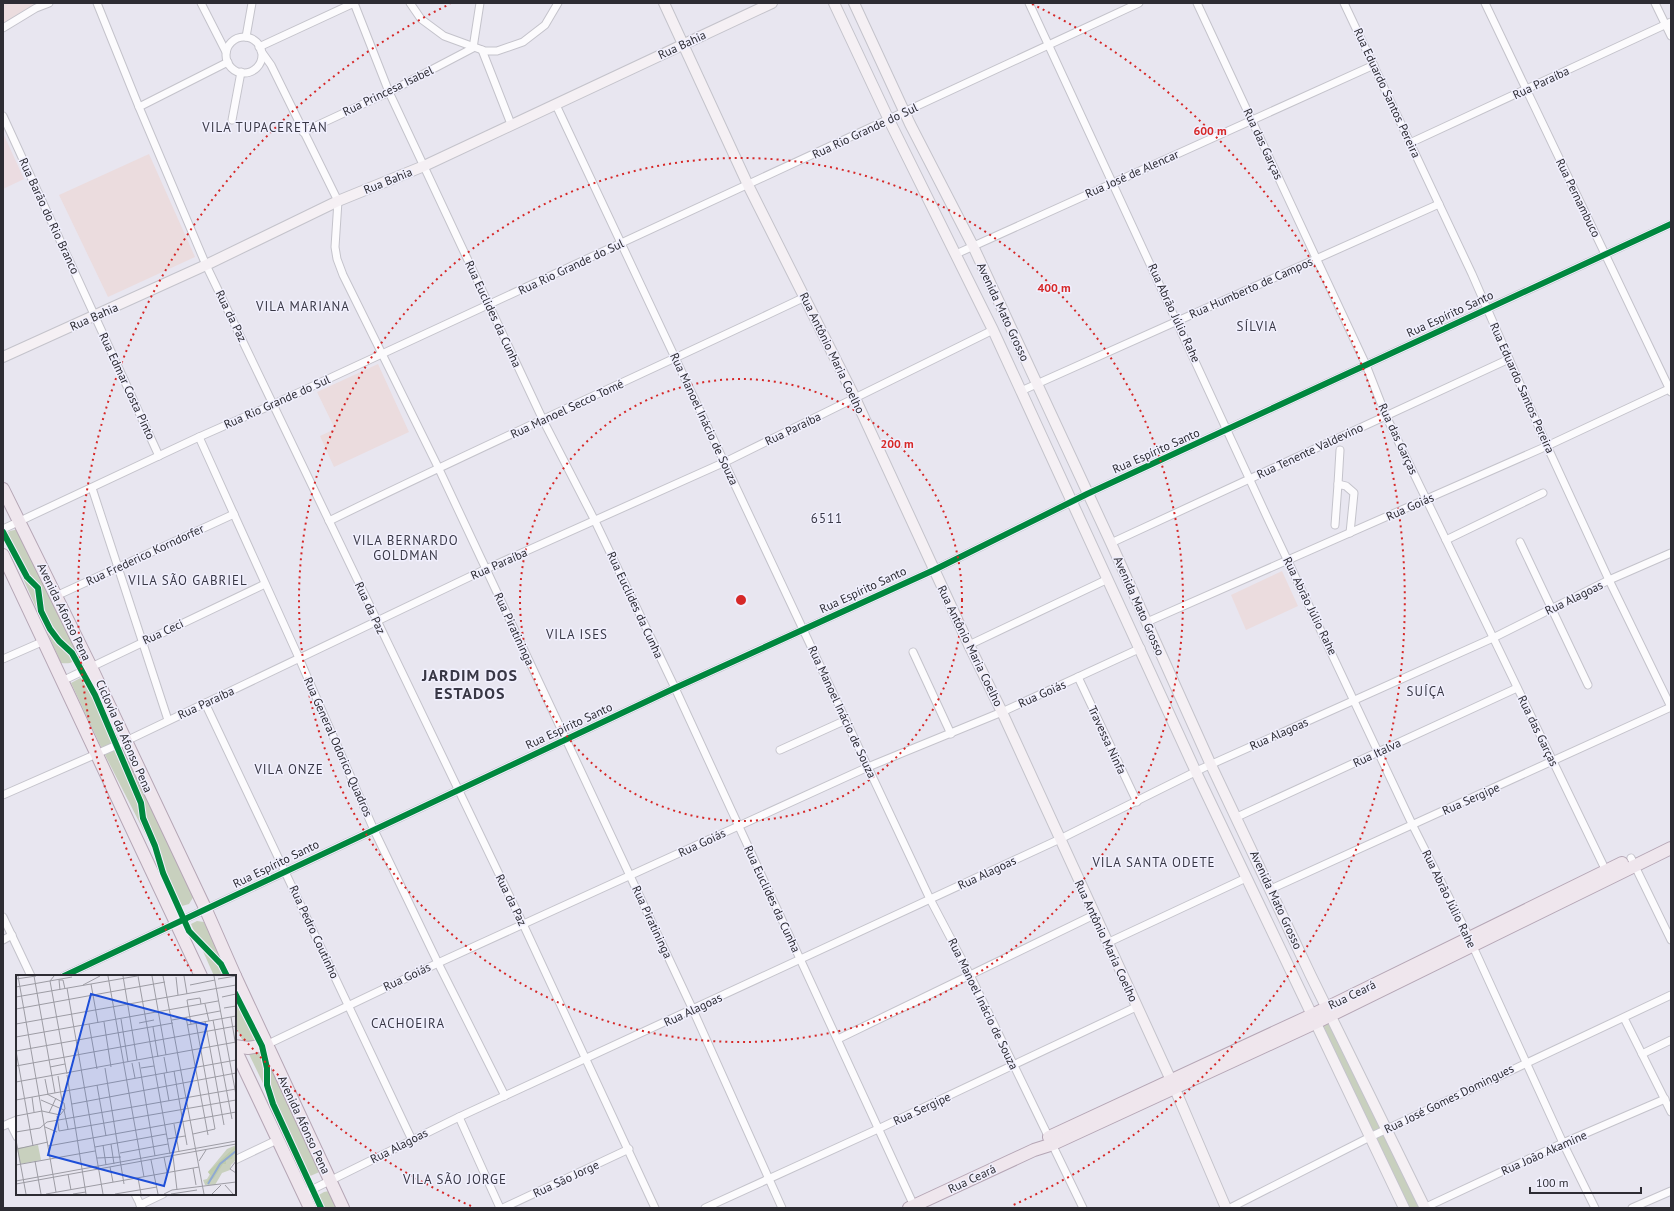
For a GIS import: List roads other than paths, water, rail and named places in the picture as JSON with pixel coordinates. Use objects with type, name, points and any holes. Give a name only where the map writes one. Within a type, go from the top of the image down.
[{"type":"main road","name":"Rua Antônio Maria Coelho","points":[[664,3],[748,185],[806,297],[855,398],[969,645],[1002,712],[1136,1007],[1173,1084],[1226,1208]]},
{"type":"main road","name":"Rua Bahia","points":[[3,357],[95,317],[338,201],[424,166],[772,3]]},
{"type":"main road","name":"Avenida Mato Grosso","points":[[834,3],[889,120],[993,330],[1020,391],[1141,648],[1196,772],[1404,1208]]},
{"type":"main road","name":"Avenida Mato Grosso","points":[[854,3],[905,112],[973,246],[1111,543],[1211,765],[1237,817],[1311,976],[1425,1208]]},
{"type":"main road","name":"Avenida Afonso Pena","points":[[3,489],[91,667],[206,910],[235,975]]},
{"type":"main road","points":[[3,555],[201,975]]},
{"type":"main road","points":[[1136,639],[1145,635],[1149,626]]},
{"type":"main road","points":[[1141,648],[1148,647],[1159,650]]},
{"type":"main road","points":[[1223,829],[1229,822],[1237,817]]},
{"type":"main road","name":"Rua Ceará","points":[[913,1207],[1314,1019],[1608,875],[1671,839]]},
{"type":"main road","name":"Rua Ceará","points":[[1633,862],[1671,848]]},
{"type":"main road","points":[[1290,970],[1301,978],[1311,976]]},
{"type":"main road","name":"Avenida Afonso Pena","points":[[236,978],[343,1208]]},
{"type":"main road","points":[[236,1047],[248,1048],[266,1045]]},
{"type":"main road","points":[[236,1049],[310,1208]]},
{"type":"street","points":[[3,28],[36,8],[48,3]]},
{"type":"street","name":"Rua da Paz","points":[[97,3],[206,265],[523,924],[629,1149],[655,1208]]},
{"type":"street","points":[[201,3],[226,52],[228,62],[234,70],[241,72],[254,69],[261,58],[260,49]]},
{"type":"street","points":[[246,37],[252,3]]},
{"type":"street","points":[[260,49],[354,3]]},
{"type":"street","name":"Rua Euclides da Cunha","points":[[354,3],[389,92],[543,420],[595,521],[675,688],[838,1039],[913,1207]]},
{"type":"street","points":[[410,3],[421,19],[444,36],[473,48],[498,51],[523,42],[545,25],[558,3]]},
{"type":"street","points":[[473,48],[480,3]]},
{"type":"street","name":"Rua Abrão Júlio Rahe","points":[[1029,3],[1114,183],[1288,561],[1595,1208]]},
{"type":"street","name":"Rua Rio Grande do Sul","points":[[3,529],[1139,3]]},
{"type":"street","name":"Rua das Garças","points":[[1197,3],[1366,365],[1386,416],[1608,875]]},
{"type":"street","name":"Rua Eduardo Santos Pereira","points":[[1344,3],[1439,204],[1547,446],[1609,580],[1671,707]]},
{"type":"street","name":"Rua Pernambuco","points":[[1485,3],[1525,90],[1606,254],[1670,390]]},
{"type":"street","points":[[1655,3],[1668,24],[1671,36]]},
{"type":"street","name":"Rua Paraíba","points":[[1410,143],[1668,24]]},
{"type":"street","points":[[226,52],[233,40],[240,37],[246,37],[253,40],[260,49],[271,65],[338,201]]},
{"type":"street","name":"Rua Princesa Isabel","points":[[303,132],[389,92],[473,48]]},
{"type":"street","points":[[482,50],[511,124]]},
{"type":"street","points":[[139,107],[228,62]]},
{"type":"street","name":"Rua José de Alencar","points":[[956,254],[1374,65]]},
{"type":"street","points":[[232,120],[241,72]]},
{"type":"street","name":"Rua Manoel Inácio de Souza","points":[[556,105],[930,899],[970,975],[1083,1208]]},
{"type":"street","name":"Rua Barão do Rio Branco","points":[[3,116],[95,317]]},
{"type":"street","name":"Rua Piratininga","points":[[338,201],[335,247],[337,259],[381,354],[438,467],[693,1010],[782,1208]]},
{"type":"street","name":"Rua Humberto de Campos","points":[[1020,391],[1439,204]]},
{"type":"street","name":"Rua Espírito Santo","points":[[66,975],[566,741],[675,688],[934,570],[1087,494],[1671,224]]},
{"type":"street","name":"Rua Manoel Secco Tomé","points":[[328,521],[438,467],[543,420],[806,297]]},
{"type":"street","name":"Rua Edmar Costa Pinto","points":[[95,317],[159,456]]},
{"type":"street","name":"Rua Paraíba","points":[[3,795],[126,741],[376,620],[486,569],[725,462],[993,330]]},
{"type":"street","name":"Rua Tenente Valdevino","points":[[1111,543],[1509,359]]},
{"type":"street","name":"Rua Goiás","points":[[1149,626],[1288,561],[1670,390]]},
{"type":"street","name":"Rua General Odorico Quadros","points":[[199,437],[299,658],[374,830],[438,963],[505,1096]]},
{"type":"street","points":[[1334,525],[1340,450]]},
{"type":"street","points":[[1338,484],[1346,486],[1354,493],[1350,533]]},
{"type":"street","points":[[92,488],[168,720]]},
{"type":"street","points":[[1446,540],[1543,493]]},
{"type":"street","name":"Rua Frederico Korndorfer","points":[[56,596],[234,514]]},
{"type":"street","points":[[1520,542],[1588,686]]},
{"type":"street","name":"Rua Alagoas","points":[[303,1194],[459,1117],[1060,839],[1211,765],[1493,638],[1609,580],[1671,553]]},
{"type":"street","points":[[969,645],[1108,579]]},
{"type":"street","name":"Rua Ceci","points":[[62,681],[265,584]]},
{"type":"street","points":[[3,659],[44,641]]},
{"type":"street","name":"Rua Goiás","points":[[266,1045],[349,1004],[868,767],[1002,712],[1141,648]]},
{"type":"street","points":[[913,652],[951,734]]},
{"type":"street","name":"Travessa Ninfa","points":[[1078,677],[1137,802]]},
{"type":"street","name":"Rua Italva","points":[[1237,817],[1517,688]]},
{"type":"street","name":"Rua Pedro Coutinho","points":[[205,703],[349,1004],[412,1140]]},
{"type":"street","name":"Rua Sergipe","points":[[1271,889],[1413,826],[1671,707]]},
{"type":"street","points":[[780,750],[846,720]]},
{"type":"street","points":[[1633,862],[1671,940]]},
{"type":"street","points":[[1107,943],[1246,878]]},
{"type":"street","points":[[838,1039],[1094,915]]},
{"type":"street","points":[[3,917],[31,975]]},
{"type":"street","points":[[3,940],[12,936]]},
{"type":"street","name":"Rua José Gomes Domingues","points":[[1230,1208],[1370,1137],[1671,995]]},
{"type":"street","name":"Rua Sergipe","points":[[705,1208],[1014,1066],[1136,1007]]},
{"type":"street","points":[[1624,1018],[1671,1112]]},
{"type":"street","points":[[1642,1054],[1671,1040]]},
{"type":"street","name":"Rua João Akamine","points":[[1425,1208],[1563,1143],[1665,1099]]},
{"type":"street","points":[[459,1117],[502,1208]]},
{"type":"street","points":[[16,1120],[6,1125],[16,1136]]},
{"type":"street","points":[[236,1160],[277,1140]]},
{"type":"street","name":"Rua São Jorge","points":[[502,1208],[629,1149]]},
{"type":"street","points":[[1632,1208],[1671,1191]]},
{"type":"street","points":[[135,1195],[141,1207],[161,1195]]},
{"type":"district","name":"VILA TUPACERETAN","points":[[265,127]]},
{"type":"district","name":"VILA MARIANA","points":[[303,306]]},
{"type":"district","name":"SÍLVIA","points":[[1257,326]]},
{"type":"district","name":"6511","points":[[827,518]]},
{"type":"district","name":"VILA BERNARDO GOLDMAN","points":[[406,548]]},
{"type":"district","name":"VILA SÃO GABRIEL","points":[[188,580]]},
{"type":"district","name":"VILA ISES","points":[[577,634]]},
{"type":"district","name":"JARDIM DOS ESTADOS","points":[[470,684]]},
{"type":"district","name":"SUÍÇA","points":[[1426,691]]},
{"type":"district","name":"VILA ONZE","points":[[289,769]]},
{"type":"district","name":"VILA SANTA ODETE","points":[[1154,862]]},
{"type":"district","name":"CACHOEIRA","points":[[408,1023]]},
{"type":"district","name":"VILA SÃO JORGE","points":[[455,1179]]}]
